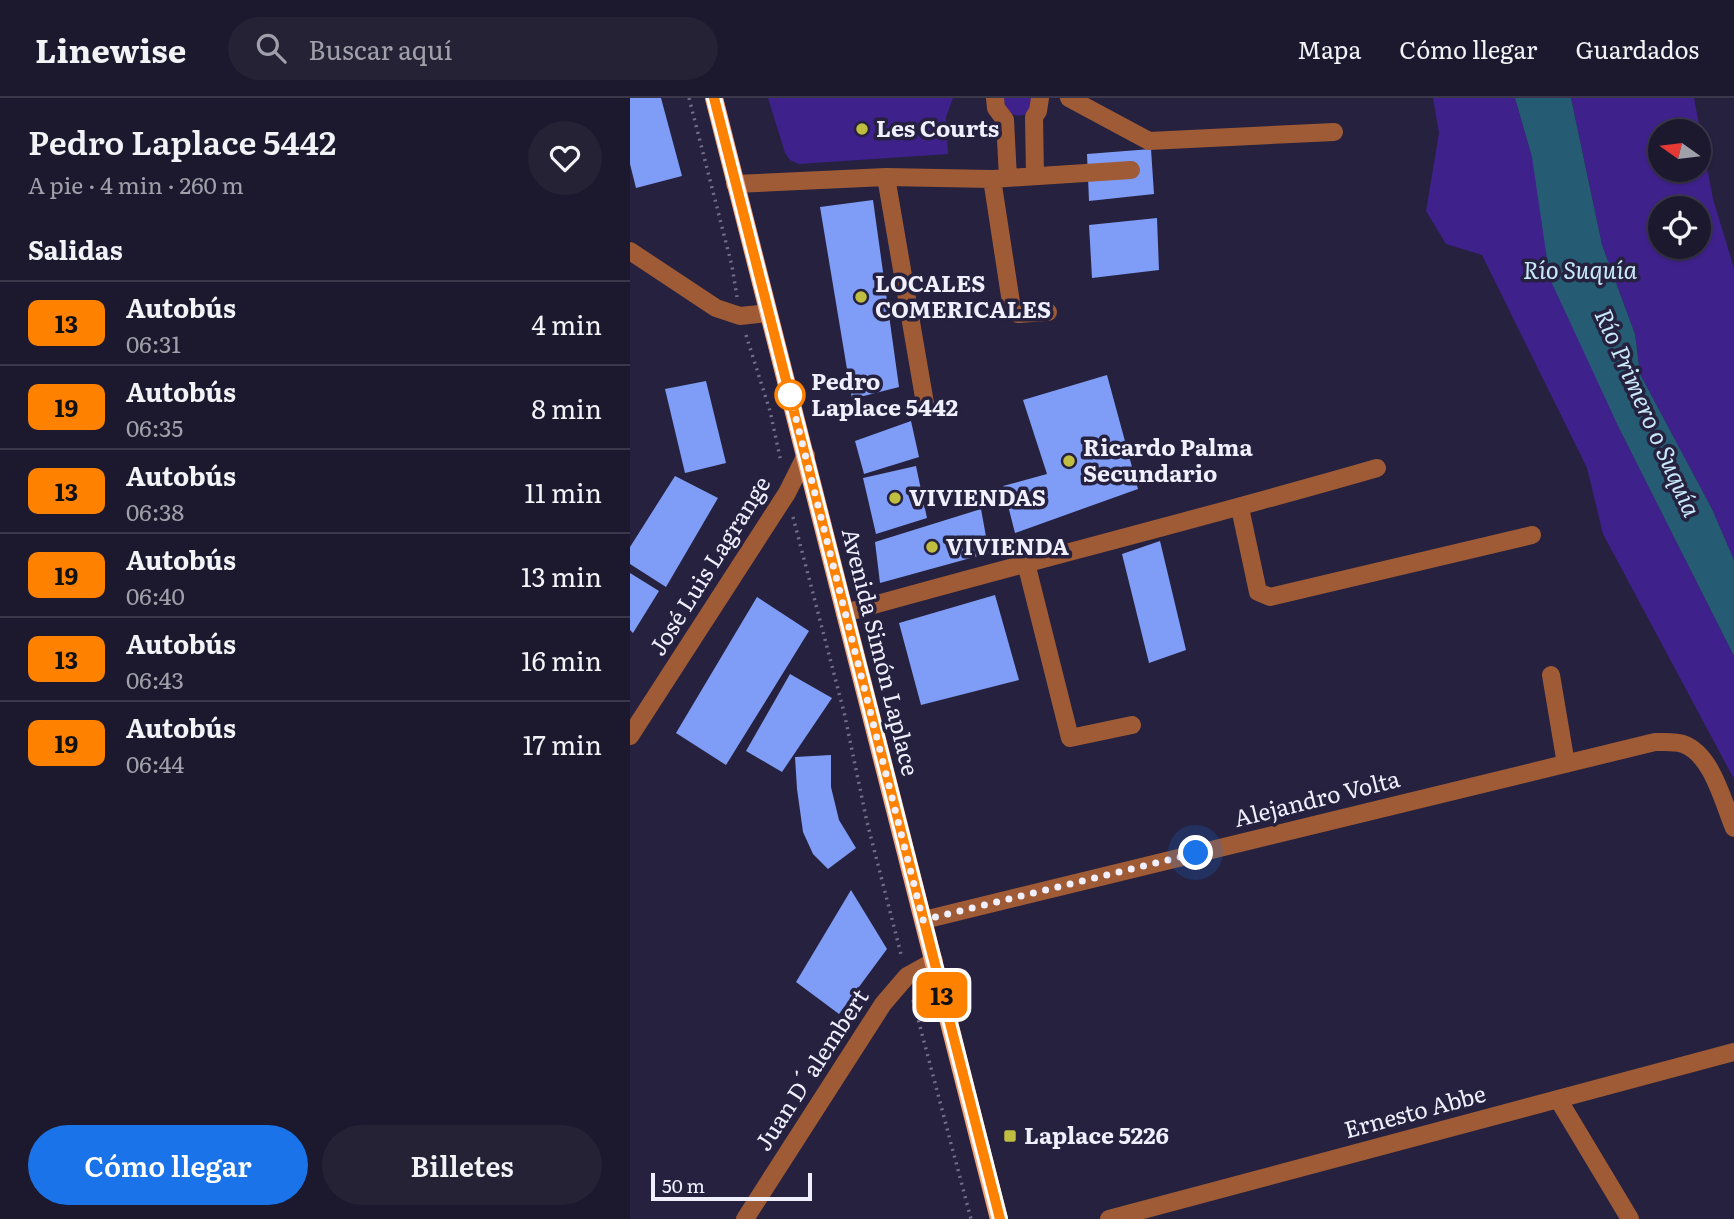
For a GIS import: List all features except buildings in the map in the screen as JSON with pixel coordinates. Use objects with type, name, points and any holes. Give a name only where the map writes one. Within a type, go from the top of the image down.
[{"type":"main road","name":"Avenida Simón Laplace","points":[[713,98],[999,1219]]},
{"type":"street","points":[[995,98],[996,108],[1005,120],[1000,178],[1012,309],[1018,314],[1048,312]]},
{"type":"street","points":[[1035,176],[1034,117],[1040,98]]},
{"type":"street","points":[[1069,98],[1149,141],[1334,132]]},
{"type":"street","points":[[735,184],[886,177],[1000,178],[1131,170]]},
{"type":"street","points":[[886,177],[926,409]]},
{"type":"street","points":[[630,251],[716,308],[740,316],[768,313]]},
{"type":"street","name":"José Luis Lagrange","points":[[630,736],[787,493],[806,455]]},
{"type":"street","points":[[845,612],[1240,508],[1377,468]]},
{"type":"street","points":[[1240,508],[1258,592],[1270,597],[1532,535]]},
{"type":"street","points":[[1026,563],[1070,738],[1132,725]]},
{"type":"street","points":[[1551,675],[1566,764]]},
{"type":"street","name":"Alejandro Volta","points":[[923,920],[1655,742],[1681,743],[1694,749],[1707,762],[1734,828]]},
{"type":"street","name":"Juan D´alembert","points":[[745,1219],[883,1004],[907,976],[933,961]]},
{"type":"street","name":"Ernesto Abbe","points":[[1109,1219],[1734,1052]]},
{"type":"street","points":[[1558,1099],[1630,1219]]},
{"type":"path","points":[[689,98],[732,266],[740,316],[770,411],[787,493],[844,712],[867,822],[971,1219]]},
{"type":"shaded area","name":"Les Courts","points":[[768,98],[953,98],[946,117],[948,154],[799,164],[790,160],[785,153]]},
{"type":"shaded area","points":[[1004,98],[1033,98],[1034,102],[1027,114],[1018,116],[1008,111]]},
{"type":"shaded area","points":[[1433,98],[1515,98],[1620,430],[1734,656],[1734,779],[1603,534],[1587,468],[1482,255],[1446,244],[1426,211],[1439,133]]},
{"type":"shaded area","points":[[1571,98],[1694,98],[1698,119],[1648,119],[1648,182],[1710,182],[1734,268],[1734,560],[1712,509],[1640,374],[1635,334],[1602,245]]},
{"type":"water","name":"Río Suquía","points":[[1515,98],[1571,98],[1602,245],[1635,334],[1640,374],[1712,509],[1734,560],[1734,656],[1620,430],[1550,279],[1532,157]]},
{"type":"bus line","name":"13","points":[[714,98],[1000,1219]]},
{"type":"place","name":"Les Courts","points":[[862,129]]},
{"type":"place","name":"LOCALES COMERICALES","points":[[861,297]]},
{"type":"place","name":"Pedro Laplace 5442","points":[[790,395]]},
{"type":"place","name":"Ricardo Palma Secundario","points":[[1069,461]]},
{"type":"place","name":"VIVIENDAS","points":[[895,498]]},
{"type":"place","name":"VIVIENDA","points":[[932,547]]},
{"type":"place","name":"Laplace 5226","points":[[1010,1136]]},
{"type":"route","points":[[790,395],[923,920],[1196,853]]},
{"type":"water label","name":"Río Primero o Suquía","points":[[1647,413]]}]
